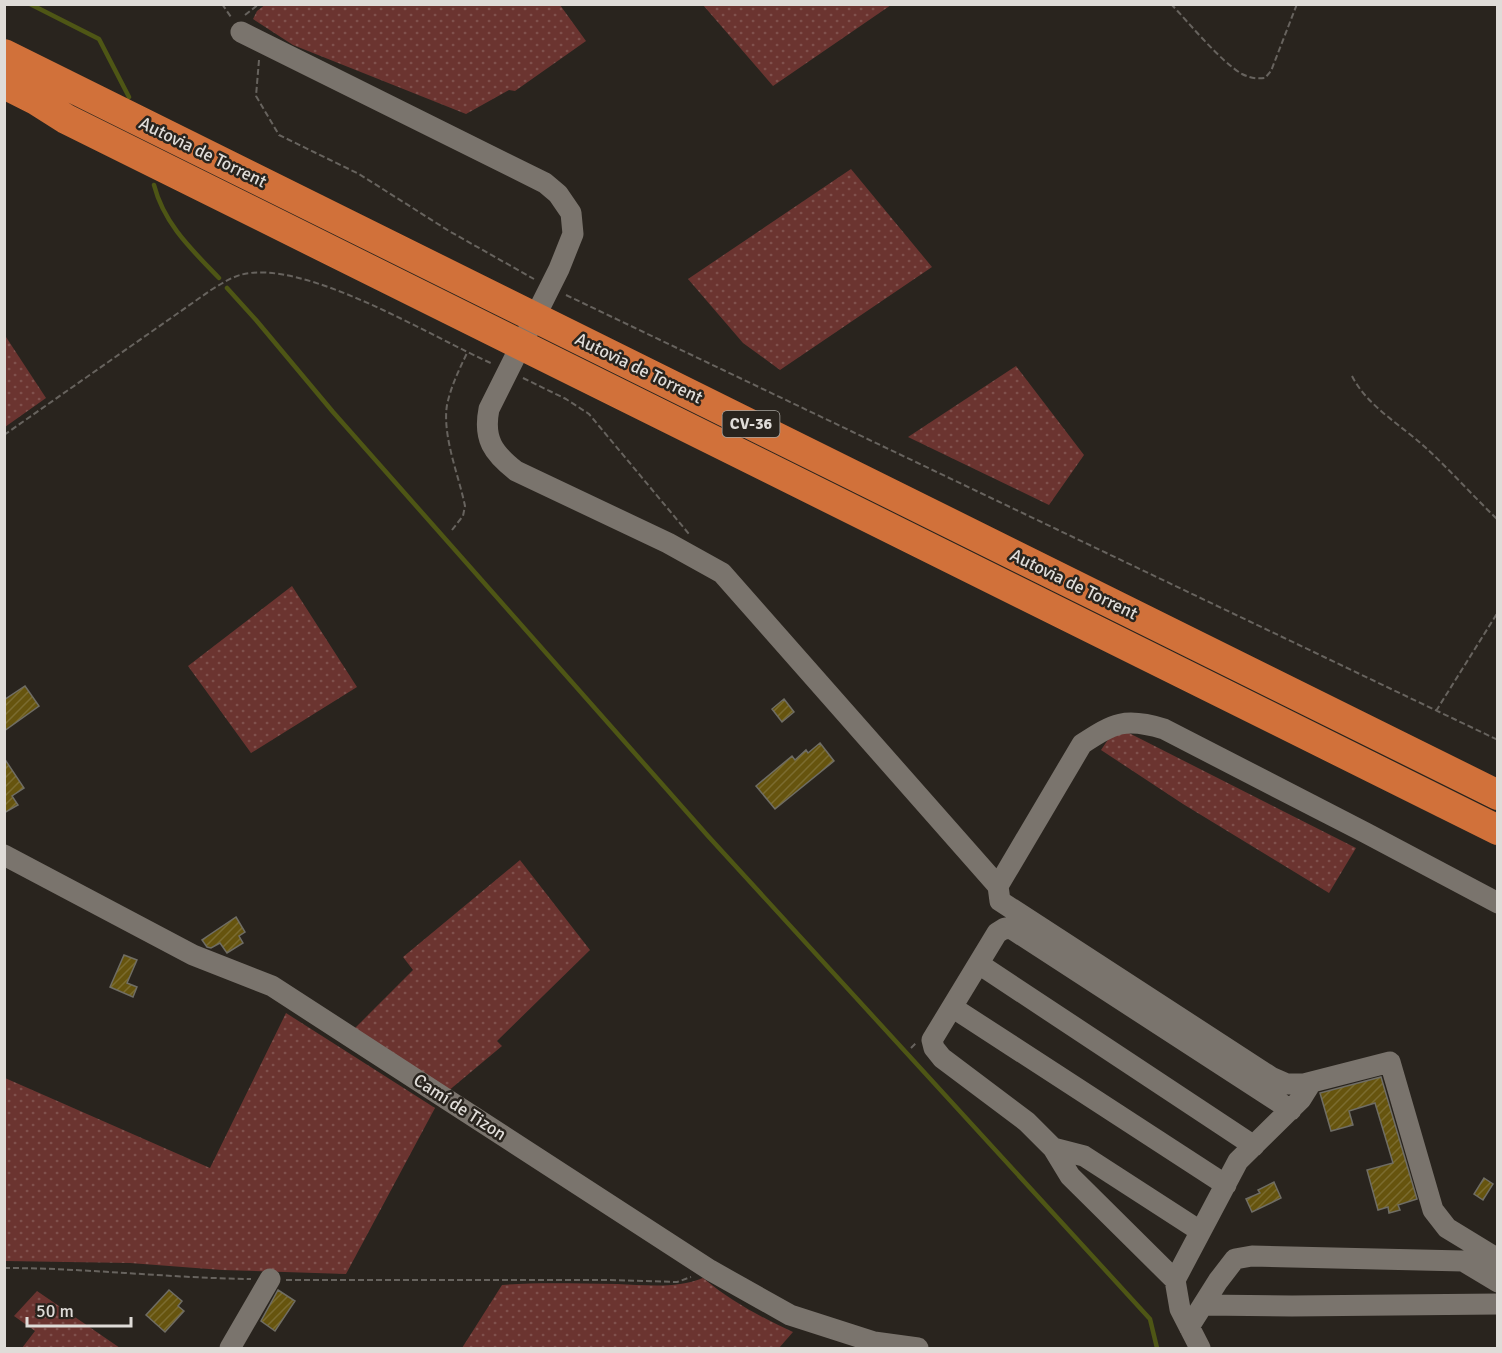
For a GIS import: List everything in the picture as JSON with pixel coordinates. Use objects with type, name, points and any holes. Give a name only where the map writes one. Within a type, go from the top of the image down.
[{"type":"highway","name":"Autovia de Torrent","points":[[4,54],[1497,795]]},
{"type":"highway","points":[[4,84],[66,119]]},
{"type":"highway","points":[[4,97],[31,110],[66,119]]},
{"type":"highway","name":"Autovia de Torrent","points":[[66,119],[1497,830]]},
{"type":"street","points":[[237,27],[544,183],[558,194],[571,213],[573,234],[559,269],[489,409],[486,425],[490,443],[500,458],[516,471],[668,543],[722,573],[998,886],[1000,901],[1271,1077],[1287,1084],[1311,1083],[1390,1062],[1433,1210],[1447,1228],[1497,1259]]},
{"type":"street","points":[[998,886],[1082,744],[1104,729],[1124,722],[1144,723],[1164,729],[1497,903]]},
{"type":"street","name":"Camí de Tizon","points":[[4,855],[193,955],[272,986],[710,1270],[790,1315],[874,1342],[918,1348]]},
{"type":"street","points":[[1200,1348],[1180,1309],[1175,1280],[1070,1176],[1053,1148],[1027,1122],[970,1081],[934,1048],[932,1040],[997,933],[1005,928],[1012,929],[1291,1110]]},
{"type":"street","points":[[979,964],[1254,1146]]},
{"type":"street","points":[[952,1007],[1226,1185]]},
{"type":"street","points":[[1175,1280],[1238,1161],[1291,1110],[1311,1083]]},
{"type":"street","points":[[1053,1148],[1084,1156],[1200,1231]]},
{"type":"street","points":[[1189,1327],[1235,1259],[1252,1256],[1463,1261],[1497,1282]]},
{"type":"street","points":[[230,1348],[270,1279]]},
{"type":"street","points":[[1203,1305],[1497,1304]]},
{"type":"path","points":[[222,4],[237,27],[260,4]]},
{"type":"path","points":[[1171,4],[1230,65],[1255,79],[1265,78],[1271,71],[1297,4]]},
{"type":"path","points":[[259,59],[256,96],[279,135],[359,174],[449,231],[535,280]]},
{"type":"path","points":[[4,435],[212,290],[241,274],[269,272],[318,283],[377,308],[498,366]]},
{"type":"path","points":[[566,295],[1497,740]]},
{"type":"path","points":[[452,530],[463,516],[465,506],[448,439],[447,408],[454,381],[467,353]]},
{"type":"path","points":[[519,376],[566,399],[589,414],[692,537]]},
{"type":"path","points":[[1352,376],[1357,386],[1373,403],[1426,448],[1497,520]]},
{"type":"path","points":[[1436,711],[1497,612]]},
{"type":"path","points":[[4,1268],[104,1271],[214,1279],[677,1282],[710,1270]]},
{"type":"shaded area","points":[[266,4],[560,5],[586,41],[515,91],[509,90],[466,114],[293,45],[253,19],[257,11]]},
{"type":"shaded area","points":[[703,5],[891,5],[773,86]]},
{"type":"shaded area","points":[[851,169],[932,267],[780,370],[743,343],[688,279]]},
{"type":"shaded area","points":[[4,334],[46,398],[5,427],[4,427]]},
{"type":"shaded area","points":[[1016,366],[1084,455],[1049,505],[908,437]]},
{"type":"shaded area","points":[[292,586],[357,687],[251,753],[188,666]]},
{"type":"shaded area","points":[[1123,730],[1356,848],[1329,893],[1183,804],[1101,750],[1113,732]]},
{"type":"shaded area","points":[[520,860],[590,950],[497,1041],[502,1046],[447,1092],[352,1031],[413,970],[403,957]]},
{"type":"shaded area","points":[[286,1013],[435,1108],[346,1274],[222,1270],[130,1263],[5,1261],[5,1078],[210,1168]]},
{"type":"shaded area","points":[[703,1278],[746,1308],[793,1332],[779,1348],[462,1348],[502,1285],[559,1283],[660,1286],[682,1284]]},
{"type":"shaded area","points":[[37,1291],[120,1348],[22,1348],[35,1331],[14,1316]]},
{"type":"building","points":[[25,686],[39,706],[4,731],[4,700]]},
{"type":"building","points":[[784,699],[794,712],[782,722],[772,709]]},
{"type":"building","points":[[820,743],[834,761],[775,809],[756,786],[792,756],[795,760],[806,750],[808,753]]},
{"type":"building","points":[[4,758],[24,788],[12,796],[18,805],[4,813]]},
{"type":"building","points":[[236,917],[245,932],[239,936],[243,943],[227,953],[220,943],[211,948],[207,947],[202,940]]},
{"type":"building","points":[[124,955],[137,960],[127,983],[137,987],[133,997],[110,987]]},
{"type":"building","points":[[1381,1077],[1417,1199],[1398,1205],[1400,1210],[1389,1213],[1388,1207],[1378,1210],[1367,1170],[1393,1163],[1375,1103],[1349,1111],[1353,1125],[1331,1131],[1320,1093]]},
{"type":"building","points":[[1484,1178],[1493,1184],[1483,1200],[1474,1194]]},
{"type":"building","points":[[1274,1182],[1281,1198],[1252,1212],[1246,1199],[1260,1193],[1258,1190]]},
{"type":"building","points":[[169,1290],[182,1301],[178,1306],[184,1311],[165,1332],[146,1315]]},
{"type":"building","points":[[278,1290],[295,1301],[275,1331],[261,1321]]},
{"type":"waterway","points":[[30,4],[99,39],[129,97]]},
{"type":"waterway","points":[[154,185],[165,212],[180,236],[219,278]]},
{"type":"waterway","points":[[227,288],[333,412],[708,836],[1150,1319],[1157,1348]]}]
